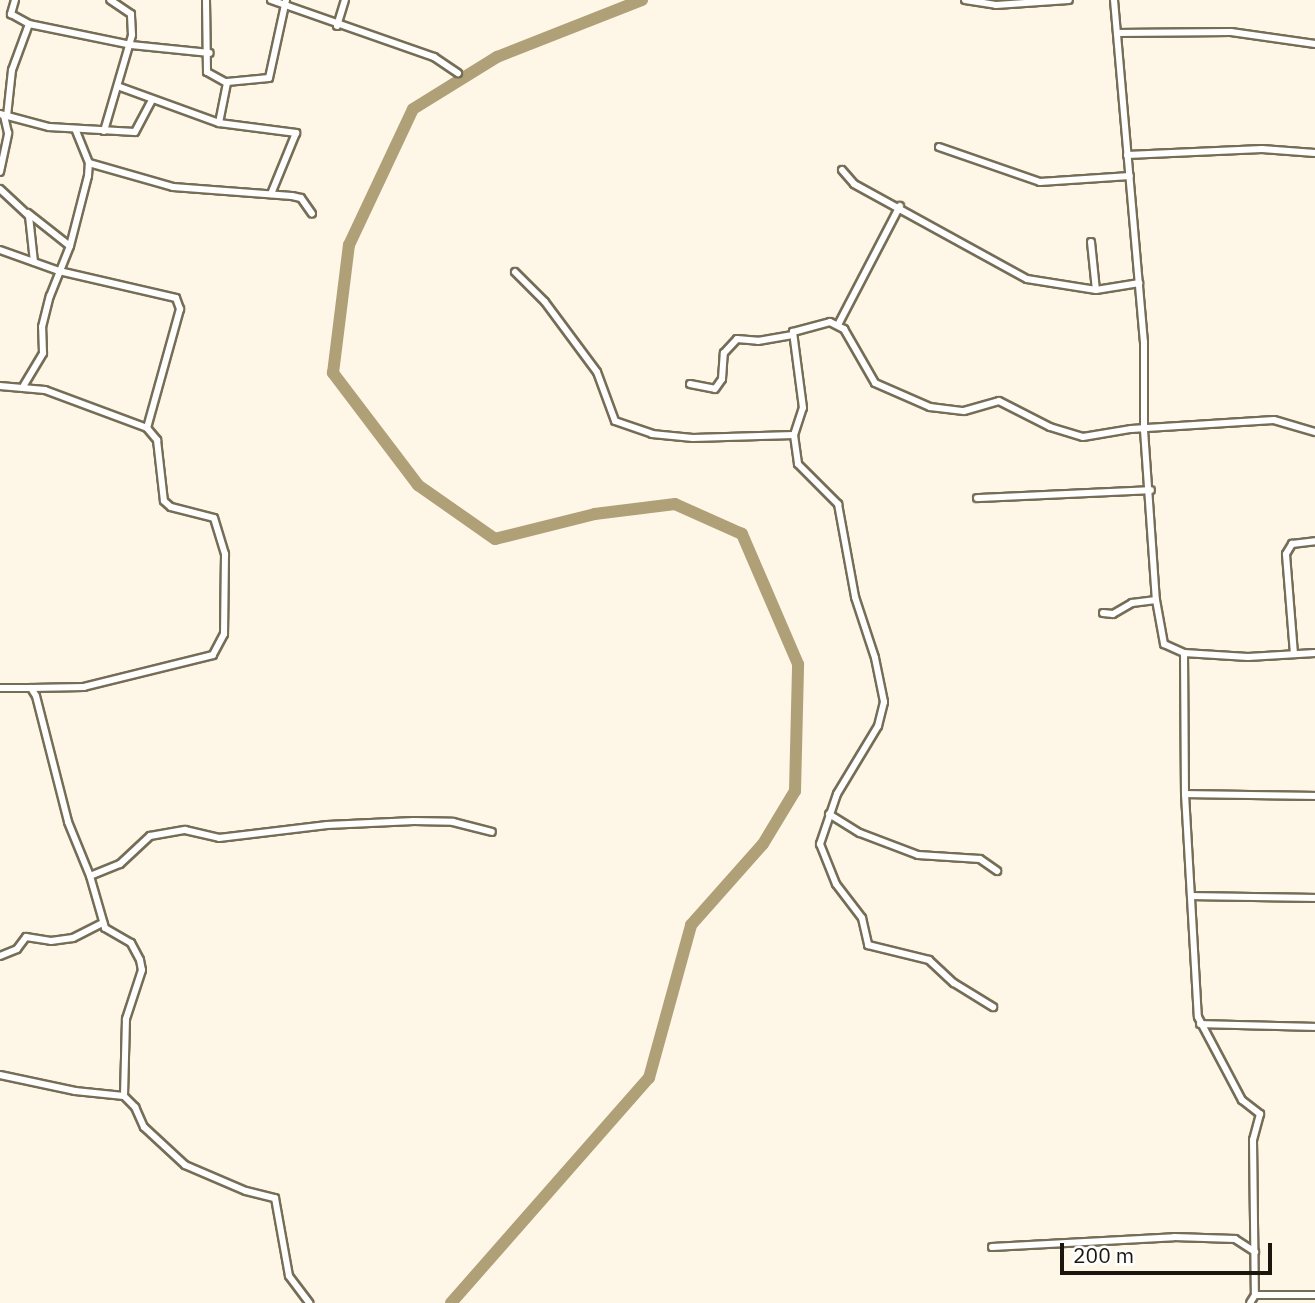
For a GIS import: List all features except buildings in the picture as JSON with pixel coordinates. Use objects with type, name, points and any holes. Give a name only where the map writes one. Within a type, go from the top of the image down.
[{"type":"street","points":[[15,0],[10,15],[29,24],[131,45],[210,53]]},
{"type":"street","points":[[104,131],[131,45],[131,14],[110,0]]},
{"type":"street","points":[[206,0],[210,53],[207,73],[227,82],[269,78],[285,3]]},
{"type":"street","points":[[271,0],[285,3],[337,26],[435,57],[458,72]]},
{"type":"street","points":[[337,26],[345,0]]},
{"type":"street","points":[[965,0],[996,5],[1069,0]]},
{"type":"street","points":[[1114,0],[1139,283],[1144,430],[1151,490],[1156,600],[1164,644],[1184,653],[1315,653]]},
{"type":"street","points":[[1,168],[8,133],[3,115],[12,70],[29,24]]},
{"type":"street","points":[[1118,33],[1231,32],[1315,44]]},
{"type":"street","points":[[219,123],[227,82]]},
{"type":"street","points":[[120,87],[219,123],[296,133],[271,194]]},
{"type":"street","points":[[3,115],[76,130],[137,132],[152,100]]},
{"type":"street","points":[[24,385],[43,353],[42,327],[59,271],[71,246],[89,163],[76,130]]},
{"type":"street","points":[[939,147],[1035,181],[1130,176]]},
{"type":"street","points":[[1127,155],[1262,149],[1315,153]]},
{"type":"street","points":[[89,163],[173,187],[301,198],[312,214]]},
{"type":"street","points":[[842,170],[851,182],[900,206],[1027,279],[1096,290],[1139,283]]},
{"type":"street","points":[[0,188],[71,246]]},
{"type":"street","points":[[839,323],[900,206]]},
{"type":"street","points":[[27,212],[34,262]]},
{"type":"street","points":[[1091,242],[1096,290]]},
{"type":"street","points":[[0,250],[59,271],[173,296],[179,302],[157,404],[147,428]]},
{"type":"street","points":[[515,272],[545,302],[594,368],[618,424],[652,434],[693,438],[794,435]]},
{"type":"street","points":[[690,384],[715,389],[722,379],[724,353],[737,339],[757,342],[792,335],[823,323],[839,323]]},
{"type":"street","points":[[839,323],[875,383],[911,402],[964,411],[999,401],[1050,427],[1083,437],[1274,420],[1315,432]]},
{"type":"street","points":[[792,335],[803,408],[794,435],[798,464],[838,504],[855,597],[876,658],[884,702],[882,718],[845,777],[819,842],[836,884],[862,918],[866,942],[929,960],[960,988],[993,1007]]},
{"type":"street","points":[[0,386],[24,385],[147,428],[157,440],[164,501],[170,508],[214,518],[218,525],[226,578],[220,647],[213,655],[84,687],[0,688]]},
{"type":"street","points":[[977,498],[1151,490]]},
{"type":"street","points":[[1294,654],[1286,554],[1292,544],[1315,541]]},
{"type":"street","points":[[1103,613],[1114,614],[1132,603],[1156,600]]},
{"type":"street","points":[[1184,653],[1185,793],[1200,1024],[1242,1100],[1260,1114],[1253,1140],[1255,1295],[1251,1303]]},
{"type":"street","points":[[31,688],[40,705],[68,822],[90,876],[106,931],[131,943],[142,970],[126,1019],[124,1096],[146,1130],[186,1165],[246,1191],[275,1198],[289,1276],[309,1303]]},
{"type":"street","points":[[1185,793],[1315,796]]},
{"type":"street","points":[[829,814],[860,833],[918,855],[981,859],[997,871]]},
{"type":"street","points":[[90,876],[120,864],[150,836],[185,830],[228,838],[327,825],[414,821],[453,822],[492,832]]},
{"type":"street","points":[[1191,896],[1315,898]]},
{"type":"street","points":[[0,956],[17,949],[26,937],[51,941],[73,938],[103,923]]},
{"type":"street","points":[[1200,1024],[1315,1027]]},
{"type":"street","points":[[0,1075],[75,1091],[124,1096]]},
{"type":"street","points":[[992,1247],[1174,1237],[1235,1239],[1255,1252]]},
{"type":"street","points":[[1255,1295],[1315,1295]]},
{"type":"waterway","points":[[451,1303],[649,1078],[691,925],[763,844],[795,791],[798,664],[742,534],[675,504],[595,514],[495,539],[418,485],[333,373],[349,245],[413,109],[497,57],[642,0]]}]
